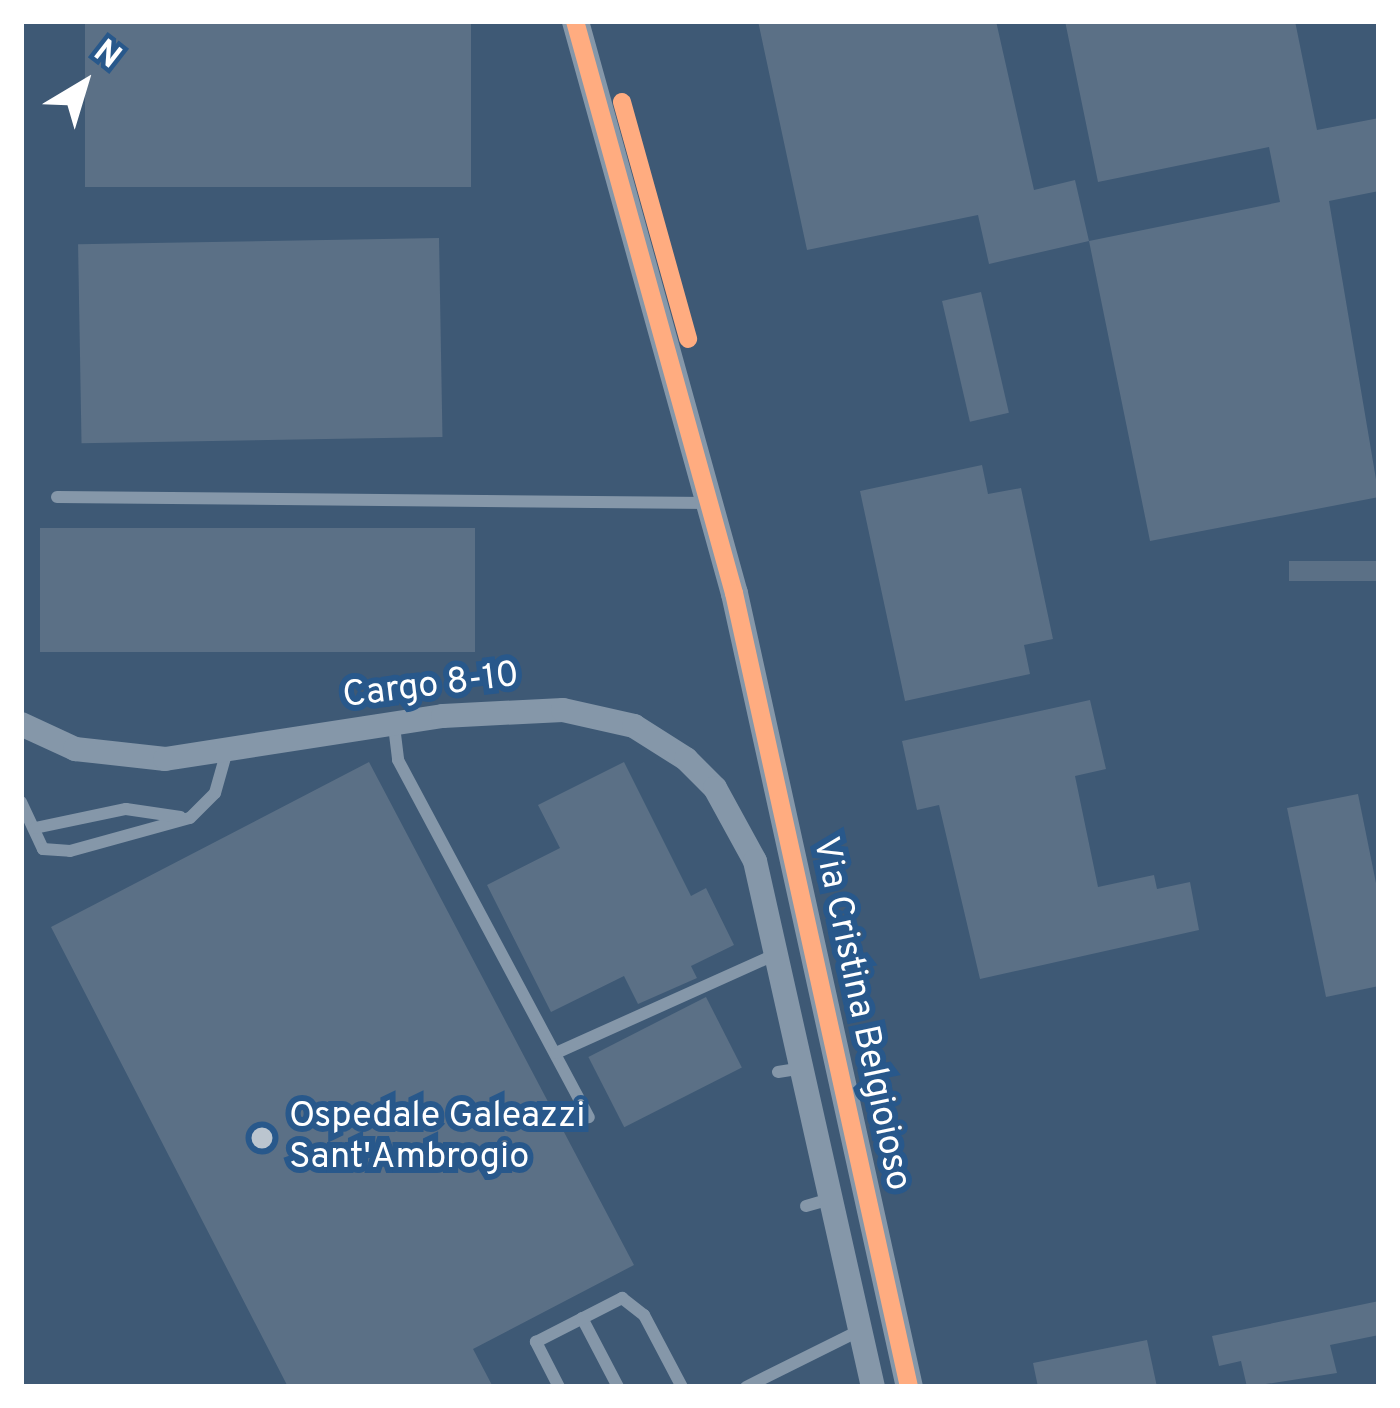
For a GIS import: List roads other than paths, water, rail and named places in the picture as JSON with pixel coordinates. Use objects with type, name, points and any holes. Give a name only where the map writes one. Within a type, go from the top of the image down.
[{"type":"street","name":"Via Cristina Belgioioso","points":[[575,21],[749,654],[909,1387]]},
{"type":"street","name":"Cargo 8-10","points":[[21,724],[107,755],[226,754],[394,726],[562,710],[598,714],[664,744],[715,788],[739,826],[778,953],[804,1067],[818,1202],[873,1387]]},
{"type":"lane","points":[[56,497],[711,503]]},
{"type":"lane","points":[[394,726],[398,760],[589,1117]]},
{"type":"lane","points":[[21,802],[55,855],[190,818],[215,793],[226,754]]},
{"type":"lane","points":[[35,829],[139,808],[190,818]]},
{"type":"lane","points":[[556,1053],[778,953]]},
{"type":"lane","points":[[778,1072],[804,1067]]},
{"type":"lane","points":[[559,1387],[536,1342],[619,1298],[633,1303],[682,1387]]},
{"type":"lane","points":[[581,1318],[618,1387]]},
{"type":"lane","points":[[746,1387],[859,1331]]},
{"type":"place","name":"Ospedale Galeazzi Sant'Ambrogio","points":[[262,1138]]}]
